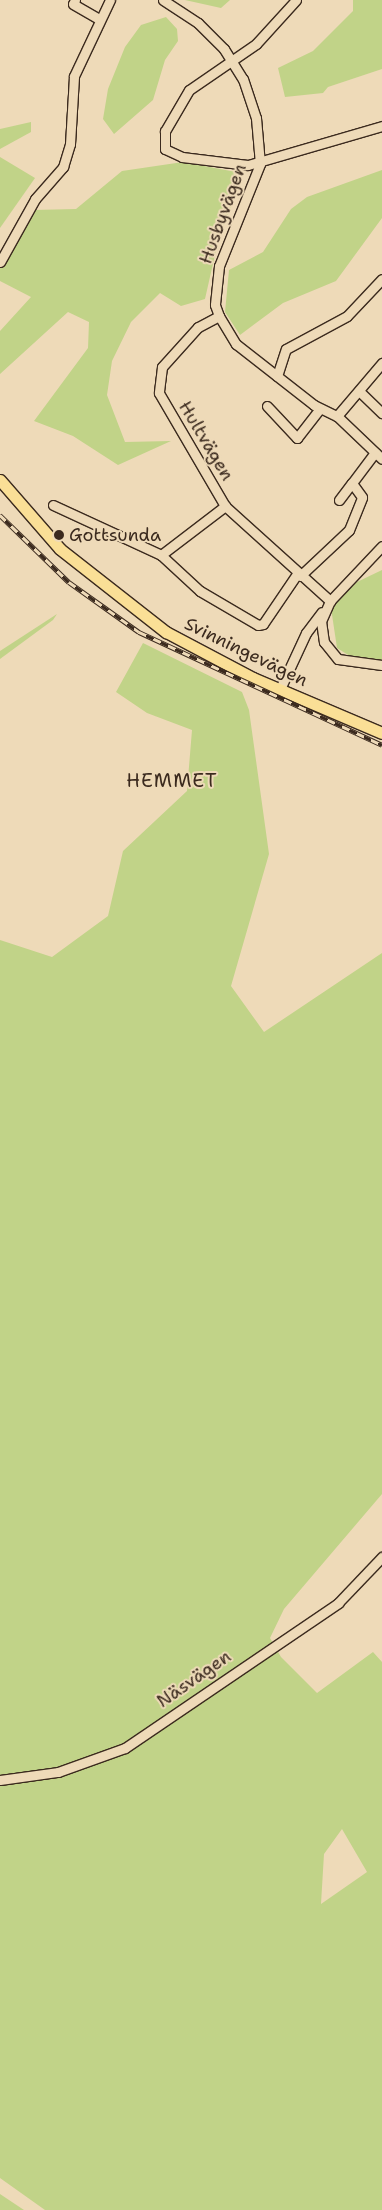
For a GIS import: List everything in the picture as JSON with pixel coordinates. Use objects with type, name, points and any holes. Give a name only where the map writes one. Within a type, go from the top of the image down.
[{"type":"main road","name":"Svinningevägen","points":[[0,480],[60,549],[166,632],[280,689],[382,733]]},
{"type":"street","points":[[75,0],[73,4],[99,19]]},
{"type":"street","points":[[0,262],[24,216],[54,182],[67,156],[74,76],[99,19],[110,0]]},
{"type":"street","name":"Husbyvägen","points":[[163,0],[198,23],[232,61],[253,106],[260,164],[219,266],[215,305],[219,316],[236,344],[320,409],[338,416],[379,456]]},
{"type":"street","points":[[296,0],[271,30],[232,61],[200,81],[179,102],[163,144],[168,152],[182,157],[260,164],[382,126]]},
{"type":"street","points":[[278,376],[286,349],[347,316],[382,279]]},
{"type":"street","name":"Hultvägen","points":[[219,316],[198,327],[162,367],[159,389],[225,506],[299,575],[330,601]]},
{"type":"street","points":[[338,416],[382,363]]},
{"type":"street","points":[[359,391],[382,413]]},
{"type":"street","points":[[267,406],[297,438],[320,409]]},
{"type":"street","points":[[339,500],[352,483],[379,456]]},
{"type":"street","points":[[54,505],[161,555],[200,591],[258,625],[264,624],[299,575],[349,530],[362,497],[352,483]]},
{"type":"street","points":[[161,555],[225,506]]},
{"type":"street","points":[[280,689],[306,633],[330,601],[382,546]]},
{"type":"street","points":[[324,610],[324,642],[338,659],[382,665]]},
{"type":"street","name":"Näsvägen","points":[[0,1780],[58,1772],[125,1748],[338,1603],[382,1557]]},
{"type":"green space","points":[[185,0],[230,0],[221,8]]},
{"type":"green space","points":[[353,0],[382,0],[382,69],[328,87],[323,93],[285,97],[278,68],[313,51],[353,11]]},
{"type":"green space","points":[[166,17],[177,29],[178,41],[165,60],[153,100],[114,134],[103,119],[108,89],[125,47],[141,25]]},
{"type":"green space","points":[[31,122],[31,132],[0,149],[0,129]]},
{"type":"green space","points":[[0,157],[35,178],[0,228]]},
{"type":"green space","points":[[183,162],[236,172],[239,188],[219,237],[205,299],[181,306],[160,293],[131,322],[112,361],[107,395],[125,442],[171,441],[118,465],[73,436],[34,421],[88,348],[89,322],[68,312],[0,374],[0,331],[31,297],[0,281],[0,257],[33,210],[76,209],[122,171]]},
{"type":"green space","points":[[382,170],[382,218],[336,281],[283,303],[240,335],[225,312],[229,270],[263,252],[291,209],[307,197]]},
{"type":"green space","points":[[382,570],[382,660],[361,663],[337,648],[331,608],[357,582]]},
{"type":"green space","points":[[57,614],[53,620],[0,659],[0,651]]},
{"type":"green space","points":[[143,643],[242,692],[249,710],[269,854],[231,986],[264,1032],[382,953],[382,1494],[284,1609],[270,1638],[281,1657],[317,1693],[373,1652],[382,1662],[382,2210],[45,2210],[0,2178],[0,940],[52,957],[108,916],[123,851],[187,791],[192,730],[147,713],[116,692]],"holes":[[[342,1829],[367,1872],[321,1904],[324,1854]]]},
{"type":"green space","points":[[0,2194],[24,2210],[0,2210]]},
{"type":"railway","points":[[0,515],[69,582],[139,632],[382,745]]},
{"type":"place","name":"Gottsunda","points":[[59,535]]},
{"type":"district","name":"HEMMET","points":[[172,781]]}]
